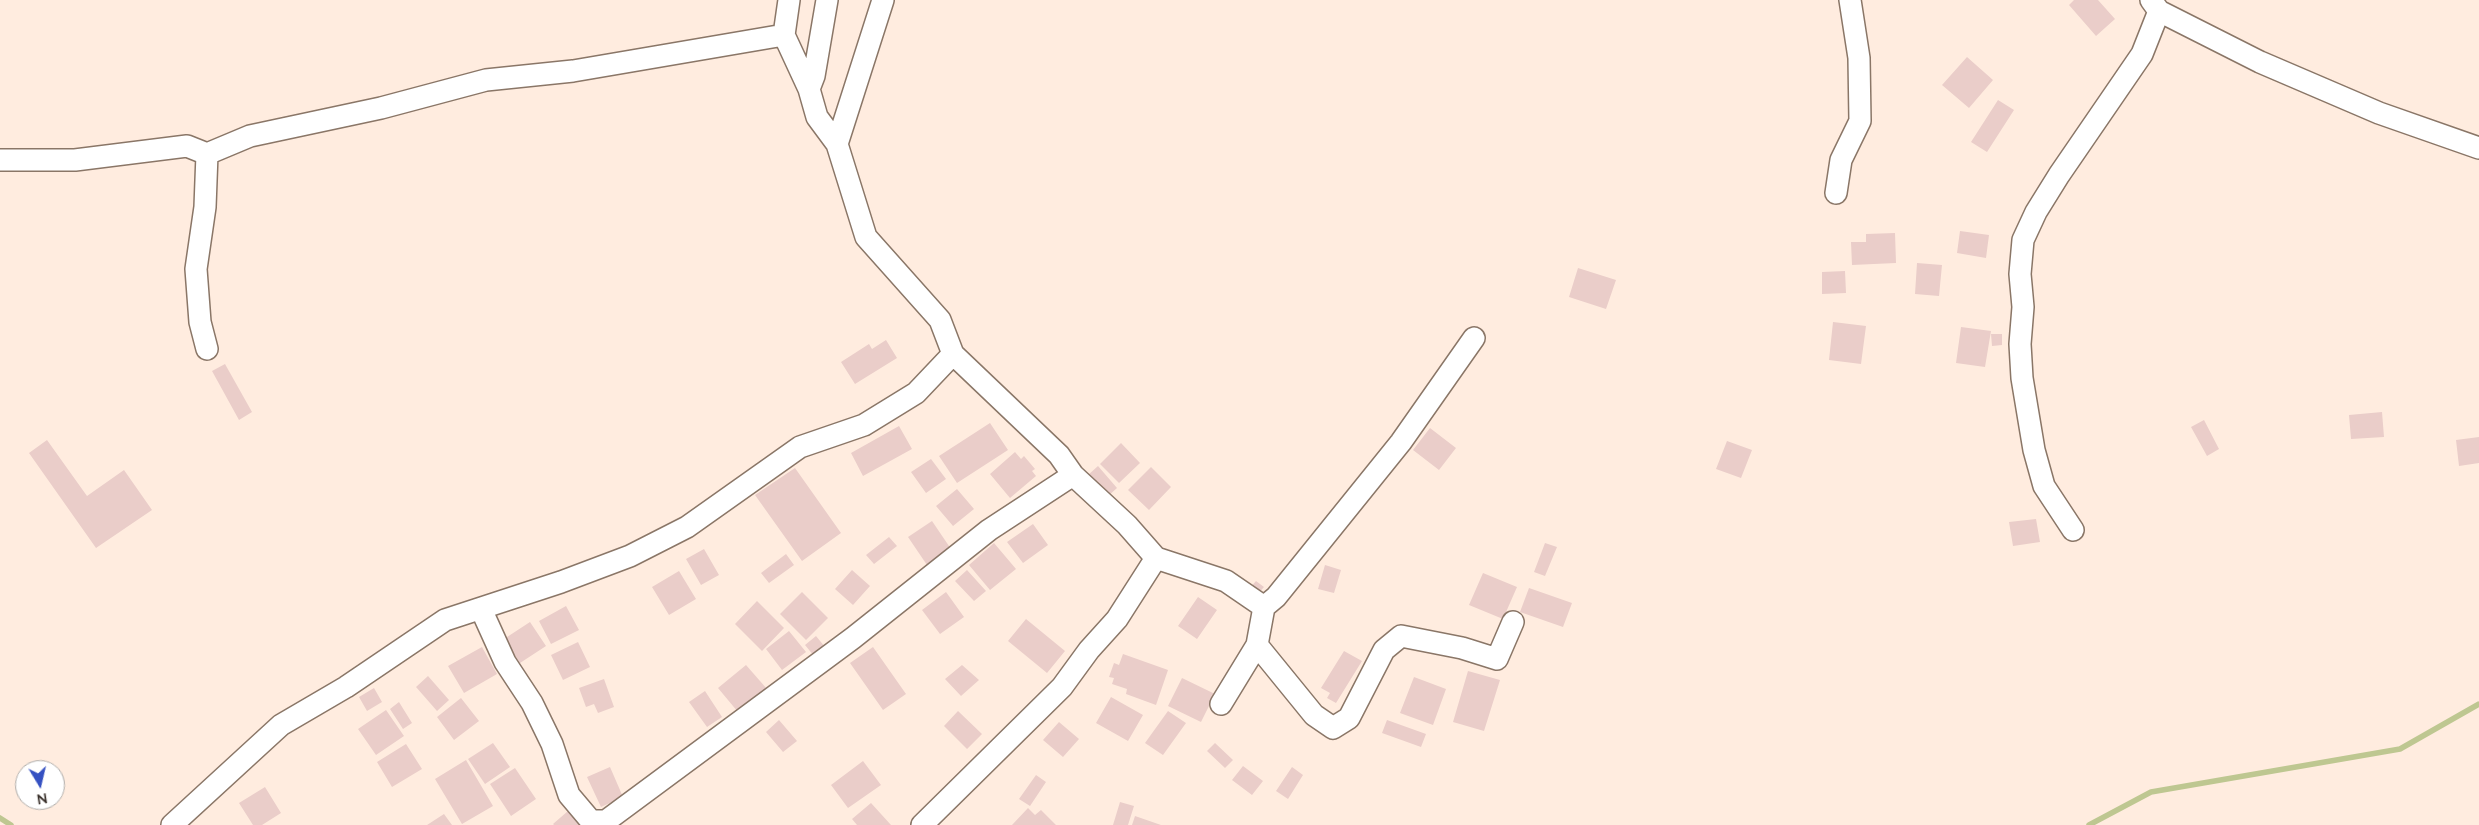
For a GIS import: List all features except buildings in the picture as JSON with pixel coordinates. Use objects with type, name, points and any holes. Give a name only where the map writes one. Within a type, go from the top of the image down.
[{"type":"street","points":[[789,0],[784,35],[810,89],[817,117],[837,144],[866,237],[940,320],[954,354],[1059,455],[1073,475],[1127,526],[1156,558],[1226,582],[1264,607]]},
{"type":"street","points":[[810,89],[827,0]]},
{"type":"street","points":[[837,144],[883,0]]},
{"type":"street","points":[[1836,193],[1841,160],[1860,121],[1859,58],[1850,0]]},
{"type":"street","points":[[2073,530],[2044,486],[2031,432],[2021,369],[2023,307],[2020,274],[2023,240],[2036,212],[2079,144],[2142,54],[2155,6],[2260,62],[2477,152]]},
{"type":"street","points":[[0,160],[75,160],[187,146],[207,154],[250,136],[381,108],[486,80],[572,71],[784,35]]},
{"type":"street","points":[[207,154],[205,207],[196,270],[200,322],[207,349]]},
{"type":"street","points":[[1222,704],[1257,645],[1264,607],[1276,598],[1401,442],[1474,338]]},
{"type":"street","points":[[172,825],[280,725],[346,687],[445,620],[630,556],[687,527],[800,447],[864,425],[916,393],[954,354]]},
{"type":"street","points":[[481,609],[505,662],[532,703],[552,744],[573,802],[591,821],[606,821],[853,638],[989,530],[1073,475]]},
{"type":"street","points":[[922,825],[1062,688],[1089,650],[1116,618],[1156,558]]},
{"type":"street","points":[[1257,645],[1314,715],[1333,728],[1349,718],[1384,650],[1401,636],[1462,648],[1498,659],[1513,622]]},
{"type":"waterway","points":[[2089,825],[2151,792],[2400,749],[2479,704]]},
{"type":"waterway","points":[[0,818],[11,825]]}]
